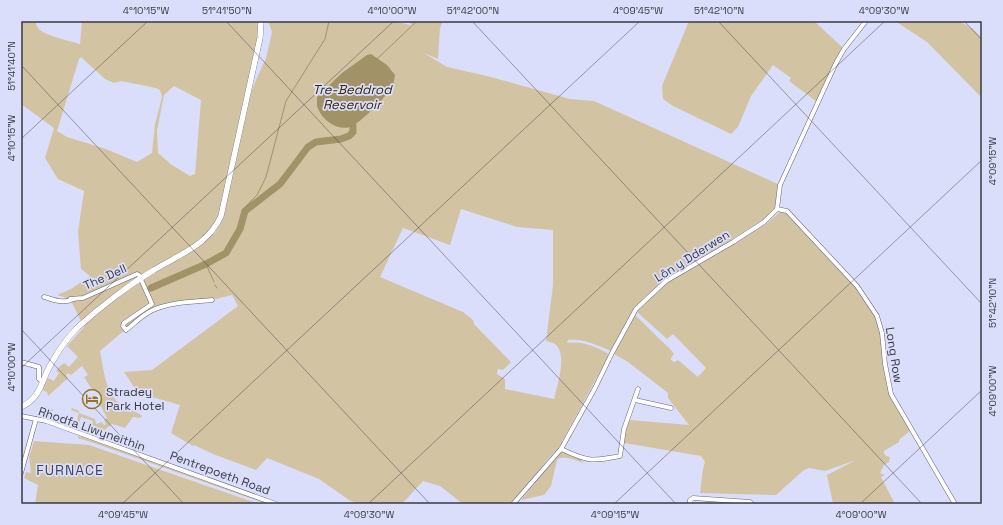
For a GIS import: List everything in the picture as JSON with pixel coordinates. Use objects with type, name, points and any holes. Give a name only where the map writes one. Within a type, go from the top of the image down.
[{"type":"main road","points":[[21,408],[34,398],[56,356],[78,328],[106,304],[141,278],[205,240],[217,225],[221,216],[260,38],[261,21]]},
{"type":"street","points":[[777,209],[780,185],[836,63],[847,44],[866,21]]},
{"type":"street","name":"Lôn y Dderwen","points":[[513,504],[561,449],[636,309],[666,281],[764,222],[777,209]]},
{"type":"street","name":"Long Row","points":[[777,209],[787,211],[852,280],[877,316],[882,333],[885,364],[891,394],[955,504]]},
{"type":"street","name":"The Dell","points":[[44,297],[62,302],[69,301],[72,299],[84,298],[137,274],[141,276],[141,278]]},
{"type":"street","points":[[141,278],[152,304],[124,323],[123,326],[126,330],[142,316],[159,308],[180,303],[212,300]]},
{"type":"street","points":[[21,362],[39,367],[39,379],[43,382]]},
{"type":"street","points":[[561,449],[583,459],[598,460],[620,456],[624,429],[638,389]]},
{"type":"street","points":[[635,400],[671,408]]},
{"type":"street","name":"Rhodfa Llwyneithin","points":[[21,416],[46,422],[157,462]]},
{"type":"street","points":[[21,473],[36,419]]},
{"type":"street","name":"Pentrepoeth Road","points":[[157,462],[276,504]]},
{"type":"street","points":[[690,504],[690,500],[694,498],[750,502],[752,504]]},
{"type":"shaded area","points":[[21,21],[36,21],[36,25],[43,32],[80,44],[82,21],[261,21],[221,216],[207,238],[215,233],[223,219],[252,89],[266,58],[272,32],[268,21],[394,21],[410,25],[413,28],[409,21],[443,21],[440,28],[438,59],[424,53],[447,67],[487,76],[570,99],[594,101],[780,185],[775,209],[764,219],[696,262],[664,280],[645,297],[634,308],[611,351],[585,341],[568,340],[567,343],[578,343],[593,346],[609,355],[559,447],[523,491],[509,504],[463,504],[440,486],[423,481],[402,504],[359,504],[349,500],[319,479],[267,458],[256,470],[213,454],[194,445],[193,446],[171,433],[180,405],[138,393],[124,372],[152,370],[238,306],[232,295],[212,300],[180,303],[154,309],[100,351],[106,382],[112,395],[123,406],[142,416],[140,418],[133,417],[125,428],[112,424],[97,436],[89,433],[93,421],[81,417],[77,430],[46,419],[46,407],[53,410],[51,417],[75,427],[79,413],[95,419],[96,424],[102,422],[104,425],[106,424],[104,420],[107,418],[93,392],[94,391],[84,377],[88,375],[82,366],[71,375],[68,373],[66,376],[68,378],[48,396],[47,392],[42,390],[48,378],[54,381],[59,373],[56,371],[59,367],[64,363],[69,367],[78,357],[67,346],[84,327],[70,299],[57,295],[71,289],[90,276],[81,269],[78,232],[84,191],[58,179],[45,158],[54,128],[21,104]],"holes":[[[81,57],[105,79],[114,83],[121,81],[160,90],[162,97],[155,124],[152,153],[137,162],[106,149],[67,137],[57,131],[79,59]],[[174,86],[201,100],[195,174],[190,176],[172,165],[158,153],[157,131],[164,95]],[[461,209],[517,227],[553,230],[553,285],[546,341],[555,344],[561,355],[559,379],[554,399],[505,389],[505,379],[497,374],[498,369],[503,370],[511,362],[474,324],[473,320],[463,312],[380,277],[403,228],[450,245]]]},
{"type":"shaded area","points":[[689,21],[814,21],[842,47],[817,102],[789,81],[791,78],[773,65],[751,96],[738,127],[731,134],[673,106],[663,99],[662,86]]},
{"type":"shaded area","points":[[895,21],[959,21],[973,29],[982,38],[982,98],[927,42]]},
{"type":"shaded area","points":[[780,212],[786,212],[857,286],[877,316],[882,333],[891,394],[911,430],[899,440],[899,442],[884,451],[886,456],[890,457],[889,462],[884,465],[880,473],[885,475],[881,477],[895,504],[833,504],[827,475],[856,460],[825,471],[809,468],[804,470],[776,495],[700,493],[705,462],[701,456],[624,443],[625,432],[630,420],[689,425],[668,398],[668,393],[628,362],[614,354],[635,315],[674,354],[671,360],[674,362],[678,360],[698,377],[706,368],[673,334],[667,339],[636,311],[668,282],[766,224]]},
{"type":"shaded area","points":[[72,408],[79,411],[79,413],[71,410]]},
{"type":"shaded area","points":[[78,436],[99,442],[271,504],[267,504],[78,438]]},
{"type":"shaded area","points":[[34,441],[89,445],[259,504],[35,504],[38,485],[24,478],[26,472],[31,473],[29,457]]},
{"type":"shaded area","points":[[564,452],[580,459],[584,463],[566,458],[560,458],[557,460],[551,486],[544,495],[521,500],[559,453]]},
{"type":"water","name":"Tre-Beddrod Reservoir","points":[[371,54],[387,65],[395,75],[394,83],[385,97],[354,125],[343,128],[337,127],[322,116],[317,106],[317,97],[342,73],[367,55]]},
{"type":"waterway","points":[[245,207],[257,195],[266,177],[286,101],[325,39],[329,21]]},
{"type":"waterway","points":[[377,59],[417,21]]},
{"type":"waterway","points":[[151,288],[206,264],[226,253],[240,229],[245,211],[280,184],[308,147],[316,142],[341,139],[349,136],[353,132],[353,126]]},
{"type":"waterway","points":[[206,264],[214,282]]},
{"type":"place","name":"Stradey Park Hotel","points":[[92,399]]},
{"type":"district","name":"FURNACE","points":[[70,470]]}]
